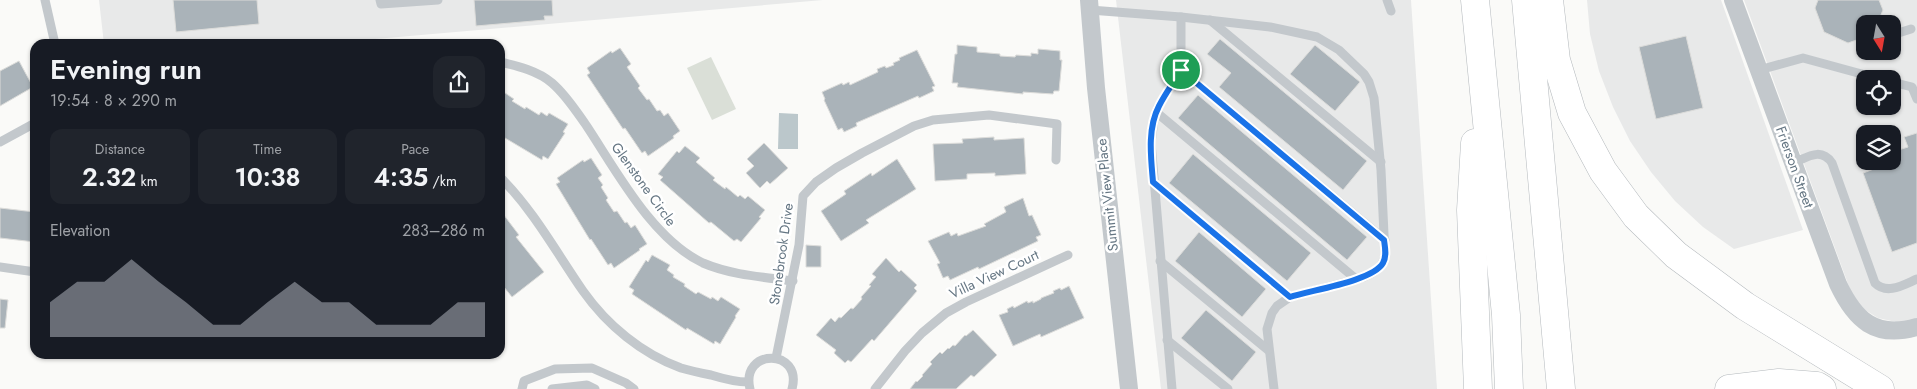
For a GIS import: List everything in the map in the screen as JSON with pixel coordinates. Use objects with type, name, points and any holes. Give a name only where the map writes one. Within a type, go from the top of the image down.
[{"type":"highway","points":[[1475,0],[1506,315],[1509,389]]},
{"type":"highway","points":[[1526,0],[1561,389]]},
{"type":"highway","points":[[1549,0],[1556,60],[1572,113],[1603,171],[1636,216],[1676,255],[1745,306],[1880,389]]},
{"type":"highway","points":[[1478,389],[1471,210],[1480,62]]},
{"type":"highway","points":[[1729,389],[1778,382],[1817,386],[1822,389]]},
{"type":"street","name":"Frierson Street","points":[[1733,0],[1838,284],[1852,310],[1870,326],[1884,330],[1892,331],[1917,327]]},
{"type":"street","name":"Summit View Place","points":[[1089,5],[1098,106],[1129,389]]},
{"type":"lane","points":[[45,0],[54,39]]},
{"type":"lane","points":[[380,0],[381,4],[438,0]]},
{"type":"lane","points":[[1387,0],[1391,11]]},
{"type":"lane","points":[[1089,5],[1270,27],[1310,35],[1325,40],[1339,50],[1364,74],[1372,90],[1381,162],[1385,256],[1383,262],[1372,273],[1290,297],[1277,306],[1268,321],[1267,337],[1274,389]]},
{"type":"lane","points":[[1172,389],[1151,143],[1156,112],[1181,70],[1181,16]]},
{"type":"lane","points":[[1209,20],[1381,162]]},
{"type":"lane","points":[[1901,32],[1910,29]]},
{"type":"lane","points":[[1759,70],[1803,58],[1856,72]]},
{"type":"lane","name":"Glenstone Circle","points":[[505,63],[533,71],[552,83],[572,105],[646,214],[668,239],[703,262],[741,275],[793,281]]},
{"type":"lane","points":[[1181,70],[1384,240]]},
{"type":"lane","points":[[1901,84],[1912,87],[1917,99]]},
{"type":"lane","points":[[1156,112],[1356,279]]},
{"type":"lane","name":"Stonebrook Drive","points":[[776,358],[799,245],[803,196],[816,182],[836,168],[914,126],[933,120],[970,115],[1014,117],[1057,124],[1056,160]]},
{"type":"lane","points":[[0,142],[30,126]]},
{"type":"lane","points":[[1793,163],[1824,154],[1832,163],[1875,283],[1880,288],[1887,290],[1917,280]]},
{"type":"lane","points":[[505,182],[521,198],[584,292],[611,325],[646,351],[681,368],[749,386],[752,368],[757,362],[776,358],[786,363],[791,369],[794,376],[792,389]]},
{"type":"lane","points":[[1153,182],[1290,297]]},
{"type":"lane","name":"Villa View Court","points":[[875,389],[905,350],[946,313],[1068,255]]},
{"type":"lane","points":[[1160,261],[1268,350]]},
{"type":"lane","points":[[0,267],[30,271]]},
{"type":"lane","points":[[1168,340],[1228,389]]},
{"type":"lane","points":[[522,389],[524,381],[555,369],[592,368],[626,383],[634,389]]},
{"type":"lane","points":[[552,389],[588,385],[595,389]]},
{"type":"shaded area","points":[[99,0],[823,0],[375,39],[103,39]]},
{"type":"shaded area","points":[[1116,0],[1411,0],[1437,389],[1161,389]]},
{"type":"shaded area","points":[[1587,0],[1721,0],[1803,230],[1734,249],[1703,227],[1675,201],[1651,172],[1630,141],[1613,107],[1599,71],[1590,34]]},
{"type":"shaded area","points":[[1744,0],[1917,0],[1917,318],[1896,322],[1878,318],[1862,308],[1851,292]]},
{"type":"shaded area","points":[[711,57],[736,109],[712,120],[687,68]]},
{"type":"shaded area","points":[[779,113],[798,114],[798,149],[778,149]]},
{"type":"building","points":[[173,0],[257,0],[259,24],[176,32]]},
{"type":"building","points":[[474,0],[552,0],[553,16],[544,16],[545,20],[476,26]]},
{"type":"building","points":[[1818,0],[1879,0],[1883,10],[1881,15],[1856,15],[1856,40],[1848,43],[1824,32],[1815,8]]},
{"type":"building","points":[[1686,36],[1703,108],[1656,119],[1639,47]]},
{"type":"building","points":[[1220,39],[1367,161],[1343,190],[1219,87],[1231,73],[1207,54]]},
{"type":"building","points":[[957,45],[977,47],[977,52],[1015,57],[1016,55],[1031,56],[1031,53],[1038,54],[1038,49],[1060,51],[1060,60],[1062,60],[1059,91],[1054,91],[1053,94],[1023,92],[1023,94],[957,87],[958,83],[952,83]]},
{"type":"building","points":[[1315,45],[1360,82],[1335,111],[1290,74]]},
{"type":"building","points":[[620,48],[631,64],[627,67],[640,86],[638,88],[657,111],[660,110],[664,116],[668,113],[680,131],[673,136],[674,138],[648,156],[645,151],[642,153],[625,128],[623,129],[587,75],[590,73],[587,68],[611,51],[612,53]]},
{"type":"building","points":[[917,50],[935,86],[932,87],[934,91],[856,123],[857,126],[844,132],[842,128],[838,130],[822,92],[842,83],[843,85],[849,82],[850,85],[878,72],[877,69],[894,65],[893,63],[900,60],[899,58]]},
{"type":"building","points":[[19,61],[30,81],[30,89],[0,106],[0,71]]},
{"type":"building","points":[[505,93],[514,99],[512,101],[525,109],[526,107],[539,115],[541,112],[547,116],[549,113],[568,124],[563,132],[565,133],[548,159],[543,156],[542,160],[505,138]]},
{"type":"building","points":[[1198,95],[1367,237],[1347,260],[1178,118]]},
{"type":"building","points":[[1917,133],[1917,243],[1892,252],[1863,173],[1871,170],[1901,170],[1901,149],[1908,147],[1904,137]]},
{"type":"building","points":[[994,137],[994,140],[1024,138],[1026,174],[995,176],[995,173],[967,174],[967,179],[935,181],[933,144],[963,143],[962,139]]},
{"type":"building","points":[[764,143],[788,168],[770,184],[767,181],[760,188],[746,173],[754,166],[747,159]]},
{"type":"building","points":[[685,146],[700,158],[696,162],[715,178],[713,180],[725,189],[726,187],[738,197],[740,195],[745,199],[748,196],[765,210],[759,217],[761,218],[741,242],[737,239],[734,241],[711,222],[709,223],[660,180],[663,177],[658,174],[677,151],[679,153]]},
{"type":"building","points":[[1193,154],[1311,253],[1287,281],[1169,183]]},
{"type":"building","points":[[591,158],[602,175],[598,178],[608,198],[606,200],[625,223],[627,222],[631,228],[635,225],[647,244],[614,268],[611,263],[608,265],[590,240],[556,184],[560,182],[557,178],[583,160],[584,162]]},
{"type":"building","points":[[897,159],[916,189],[866,220],[869,223],[841,241],[821,211],[846,194],[844,191],[871,173],[872,176]]},
{"type":"building","points":[[1023,198],[1029,216],[1032,215],[1041,235],[1036,237],[1038,241],[979,269],[978,267],[950,280],[948,276],[943,278],[937,264],[940,263],[928,241],[949,232],[951,236],[957,233],[958,236],[986,226],[984,224],[1006,212],[1004,207]]},
{"type":"building","points":[[0,208],[30,211],[30,241],[0,238]]},
{"type":"building","points":[[505,217],[519,235],[516,237],[544,272],[512,297],[505,288]]},
{"type":"building","points":[[1199,232],[1266,289],[1242,317],[1175,261]]},
{"type":"building","points":[[806,245],[821,246],[821,267],[806,267]]},
{"type":"building","points":[[652,255],[670,265],[667,270],[674,275],[673,277],[685,284],[684,286],[696,294],[698,292],[718,301],[721,297],[740,309],[720,344],[715,341],[714,344],[687,328],[686,330],[632,294],[634,290],[629,287],[646,260],[648,262]]},
{"type":"building","points":[[886,258],[899,272],[901,270],[917,285],[914,288],[917,291],[874,341],[872,339],[851,362],[848,360],[845,363],[834,353],[836,350],[816,335],[831,318],[835,322],[851,308],[853,309],[876,277],[872,274]]},
{"type":"building","points":[[1069,286],[1084,318],[1041,337],[1040,334],[1013,346],[999,315],[1008,312],[1007,309],[1013,306],[1014,308],[1027,301],[1028,303],[1033,301],[1033,303],[1054,293],[1053,291]]},
{"type":"building","points":[[0,299],[8,300],[5,328],[0,328]]},
{"type":"building","points":[[1206,310],[1256,352],[1232,381],[1181,338]]},
{"type":"building","points":[[973,330],[997,355],[974,377],[971,375],[956,389],[910,389],[923,376],[932,364],[930,362],[940,352],[942,354],[948,348],[953,345],[955,346],[965,335]]},
{"type":"route","points":[[1181,70],[1384,240],[1385,256],[1379,268],[1364,277],[1290,297],[1153,182],[1151,143],[1154,120],[1158,107],[1181,70]]}]
